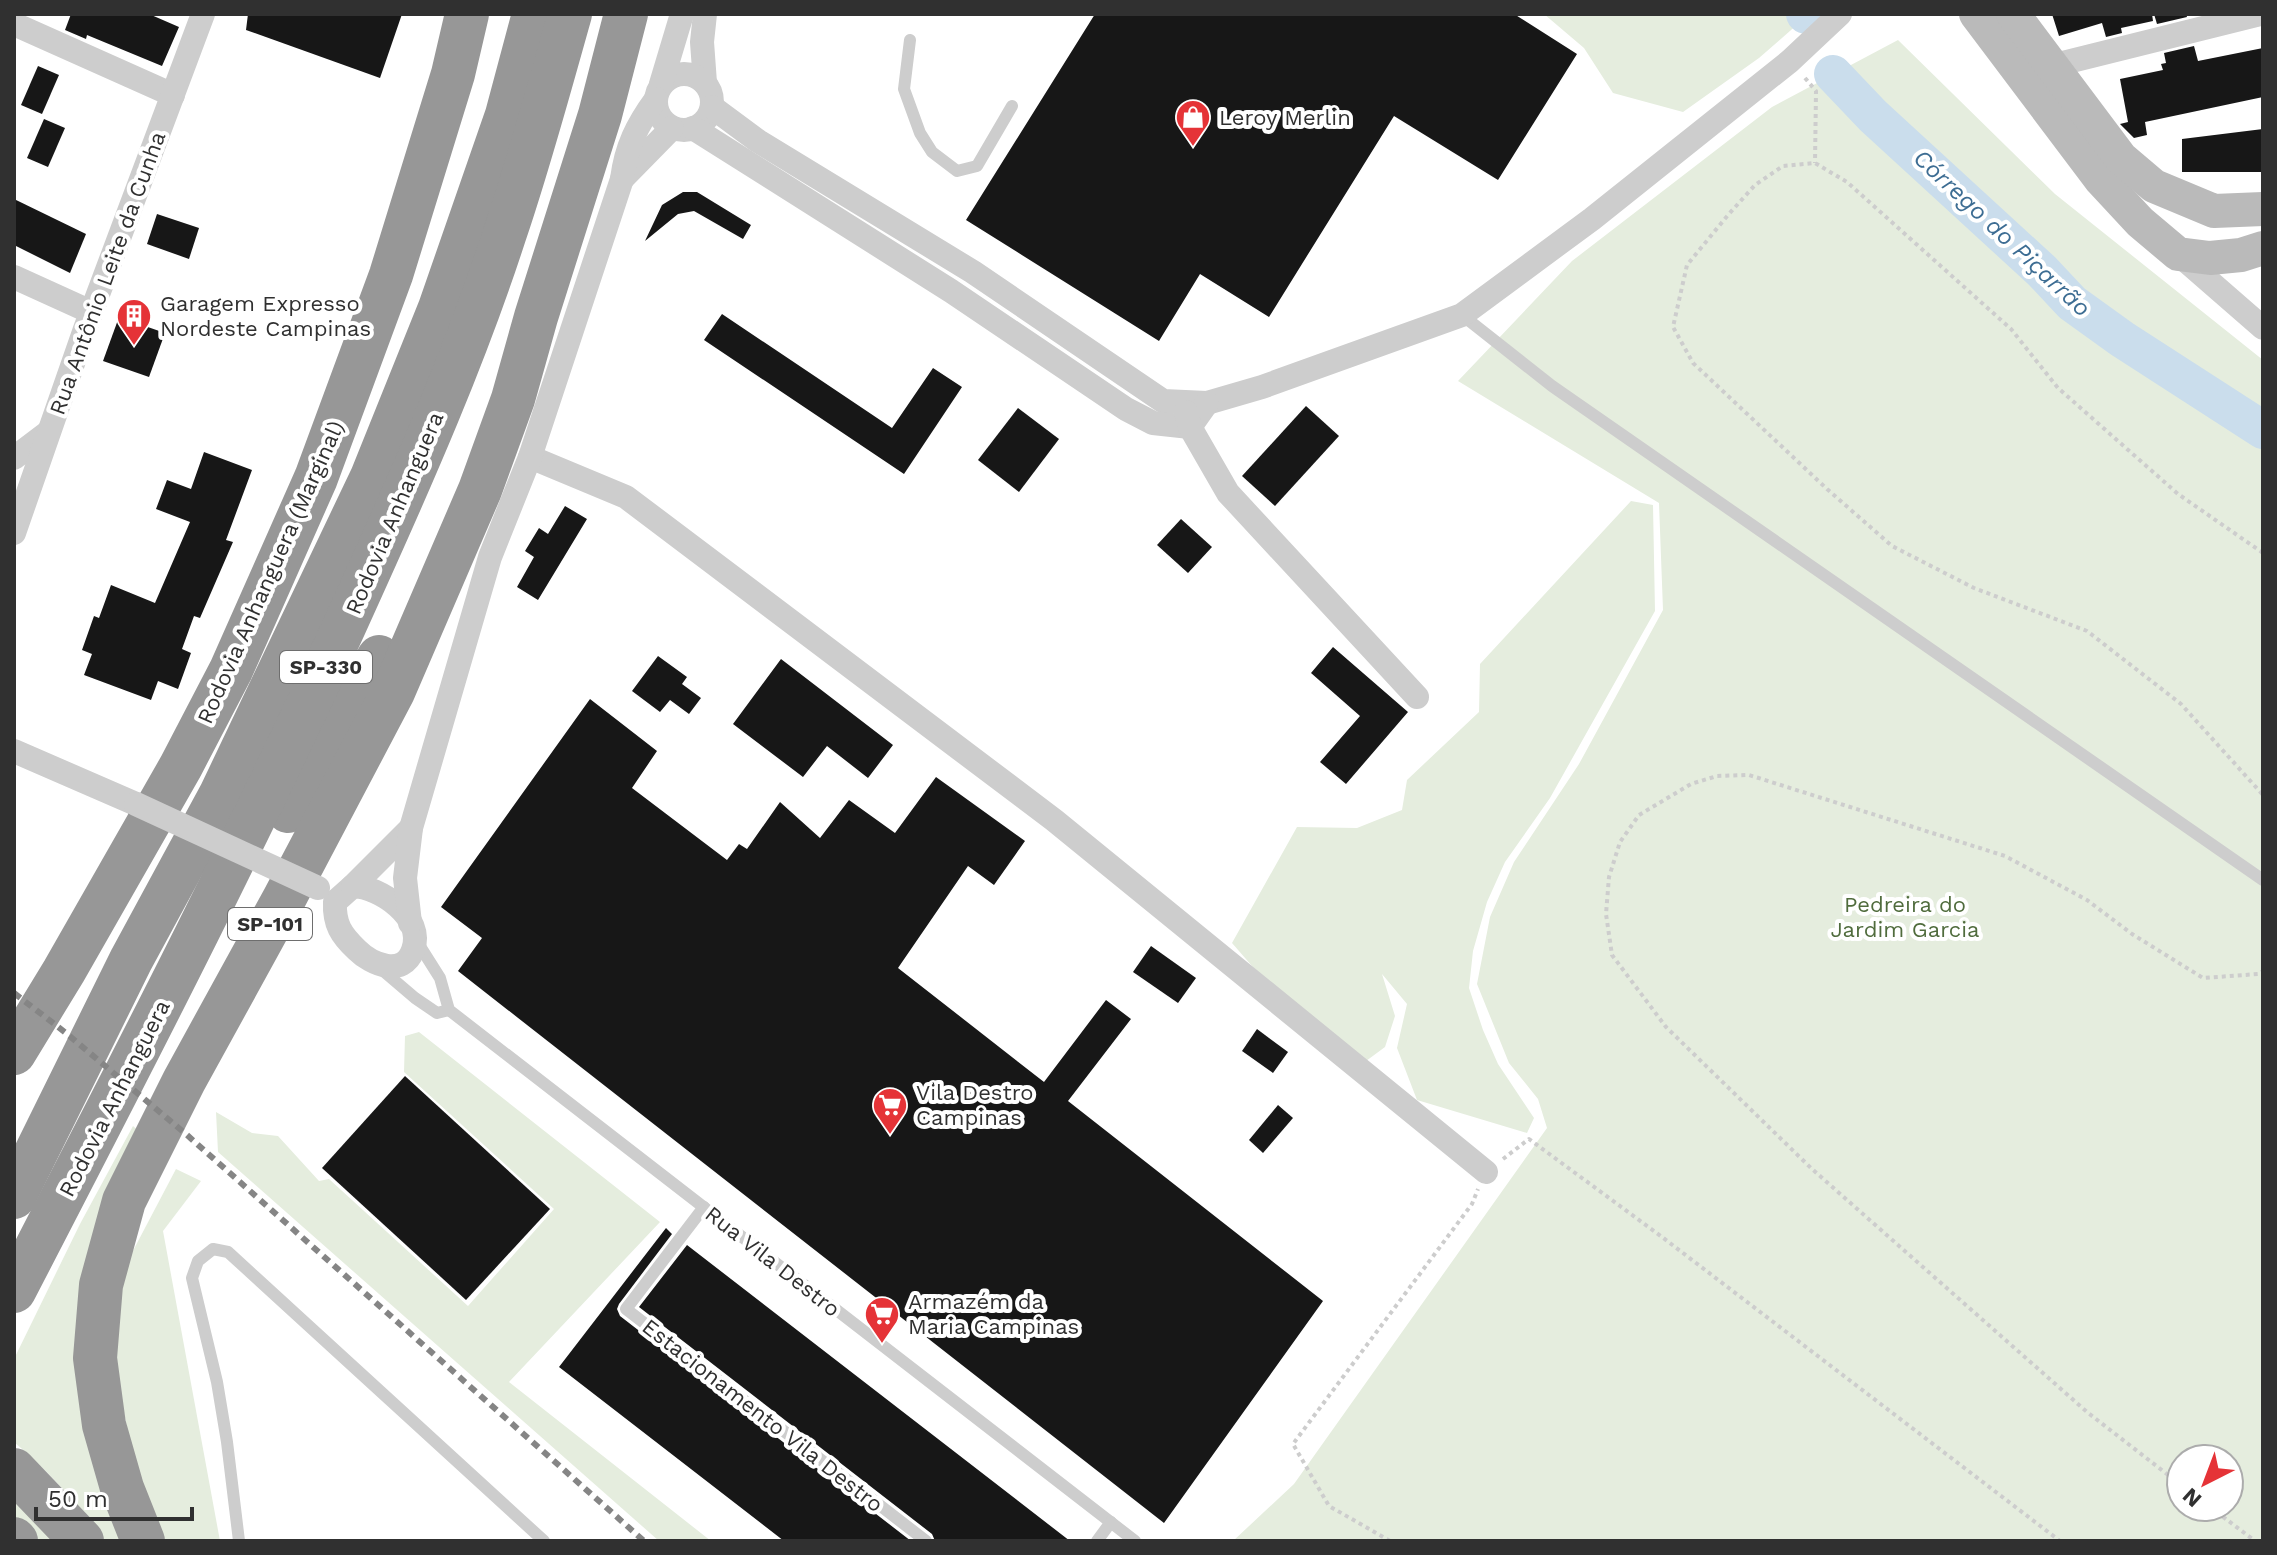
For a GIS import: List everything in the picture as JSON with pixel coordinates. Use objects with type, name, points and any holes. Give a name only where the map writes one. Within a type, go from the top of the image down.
[{"type":"highway","points":[[391,275],[442,14]]},
{"type":"highway","name":"Rodovia Anhanguera (Marginal)","points":[[14,1053],[181,766],[231,670],[316,478],[391,275],[453,74],[467,14]]},
{"type":"highway","points":[[440,308],[477,164],[509,14]]},
{"type":"highway","name":"Rodovia Anhanguera","points":[[14,1197],[131,960],[221,794],[347,533],[440,308],[507,115],[534,14]]},
{"type":"highway","name":"Rodovia Anhanguera","points":[[14,1291],[164,1002],[298,732],[440,405],[504,239],[570,14]]},
{"type":"highway","points":[[164,1002],[218,929],[377,662],[435,547],[496,402],[536,317],[600,115],[626,14]]},
{"type":"highway","name":"SP-101","points":[[143,1541],[122,1488],[104,1425],[95,1358],[101,1285],[124,1201],[184,1081],[393,692],[480,490],[513,399],[536,317]]},
{"type":"highway","points":[[14,1133],[29,1117],[131,960]]},
{"type":"highway","points":[[14,1470],[82,1541]]},
{"type":"street","name":"Rua Antônio Leite da Cunha","points":[[14,533],[91,312],[203,14]]},
{"type":"street","points":[[682,14],[658,91],[660,116],[951,291],[1126,409],[1153,423],[1462,315],[1592,219],[1790,61],[1840,14]]},
{"type":"street","points":[[622,179],[683,128],[702,124],[709,95],[702,42],[705,14]]},
{"type":"street","points":[[1976,14],[2101,180],[2140,222],[2194,256],[2263,328]]},
{"type":"street","points":[[2013,14],[2121,158],[2154,186],[2214,211],[2263,209]]},
{"type":"street","points":[[2051,66],[2260,14]]},
{"type":"street","points":[[14,24],[173,95]]},
{"type":"street","points":[[411,828],[335,892],[334,918],[338,928],[360,953],[375,964],[390,967],[403,963],[413,951],[405,878],[411,828],[490,557],[530,457],[622,179],[624,157],[636,126],[658,91],[669,77],[688,73],[758,141],[973,272],[1163,401],[1194,411],[1228,493],[1417,697]]},
{"type":"street","points":[[2194,256],[2221,233],[2214,211]]},
{"type":"street","points":[[2194,256],[2241,255],[2263,248]]},
{"type":"street","points":[[14,277],[91,312]]},
{"type":"street","points":[[14,458],[47,433]]},
{"type":"street","points":[[530,457],[626,497],[1054,820],[1486,1172]]},
{"type":"street","points":[[14,751],[335,892],[362,887],[383,894],[400,909],[412,930]]},
{"type":"lane","points":[[910,40],[904,89],[920,133],[932,152],[957,171],[977,166],[1012,106]]},
{"type":"lane","points":[[1462,315],[1552,386],[2263,880]]},
{"type":"lane","points":[[412,930],[440,978],[449,1010]]},
{"type":"lane","name":"Rua Vila Destro","points":[[375,964],[437,1013],[449,1010],[1135,1541]]},
{"type":"lane","name":"Estacionamento Vila Destro","points":[[704,1207],[626,1309],[926,1541]]},
{"type":"lane","points":[[239,1541],[217,1382],[192,1278],[198,1261],[213,1249],[228,1252],[544,1541]]},
{"type":"lane","points":[[1097,1541],[1111,1522]]},
{"type":"path","points":[[1790,61],[1816,91],[1815,163]]},
{"type":"path","points":[[2263,553],[2166,483],[2058,388],[2011,329],[1847,182],[1815,163],[1783,166],[1755,185],[1687,265],[1673,327],[1693,363],[1827,489],[1892,546],[1974,588],[2087,631],[2181,704],[2263,795]]},
{"type":"path","points":[[2165,1473],[2087,1412],[1949,1292],[1812,1169],[1666,1027],[1612,955],[1606,914],[1609,877],[1620,842],[1639,815],[1691,784],[1717,776],[1749,775],[2005,856],[2087,900],[2132,934],[2203,978],[2258,974],[2263,971]]},
{"type":"path","points":[[1390,1541],[1329,1506],[1293,1444],[1472,1204],[1486,1172],[1529,1139],[2060,1541]]},
{"type":"path","points":[[2231,1523],[2255,1541]]},
{"type":"green space","points":[[1544,14],[1794,14],[1799,23],[1759,58],[1683,112],[1613,93],[1584,48]]},
{"type":"green space","name":"Pedreira do Jardim Garcia","points":[[1898,40],[2055,194],[2263,360],[2263,1541],[1233,1541],[1294,1484],[1547,1128],[1538,1099],[1509,1063],[1477,984],[1490,917],[1514,862],[1579,764],[1663,610],[1659,503],[1458,381],[1572,261],[1772,107]]},
{"type":"green space","points":[[1631,501],[1653,505],[1655,611],[1550,798],[1505,862],[1487,902],[1473,951],[1469,988],[1498,1064],[1534,1118],[1527,1133],[1417,1100],[1397,1048],[1407,1004],[1382,974],[1395,1016],[1385,1047],[1362,1064],[1272,989],[1232,943],[1297,827],[1357,828],[1402,810],[1407,780],[1479,712],[1480,664]]},
{"type":"green space","points":[[419,1032],[660,1222],[509,1382],[711,1541],[659,1541],[218,1152],[216,1112],[252,1133],[278,1136],[319,1181],[329,1179],[468,1306],[554,1209],[404,1072],[405,1036]]},
{"type":"green space","points":[[133,1126],[144,1136],[105,1230],[125,1541],[100,1541],[62,1488],[14,1442],[14,1359],[80,1224]]},
{"type":"green space","points":[[176,1169],[201,1181],[163,1231],[220,1541],[159,1541],[133,1458],[117,1377],[115,1285]]},
{"type":"green space","points":[[14,1496],[52,1541],[34,1541],[14,1515]]},
{"type":"building","points":[[71,14],[149,14],[179,27],[162,66],[87,35],[86,39],[65,30]]},
{"type":"building","points":[[248,14],[402,14],[380,78],[246,30]]},
{"type":"building","name":"Leroy Merlin","points":[[1095,14],[1514,14],[1577,54],[1498,180],[1394,116],[1269,317],[1200,274],[1159,341],[966,220]]},
{"type":"building","points":[[2052,14],[2152,14],[2153,21],[2121,28],[2122,33],[2106,37],[2102,23],[2059,36]]},
{"type":"building","points":[[2154,14],[2186,14],[2187,17],[2157,24]]},
{"type":"building","points":[[2194,46],[2198,61],[2263,48],[2263,97],[2145,122],[2147,135],[2134,138],[2120,124],[2128,122],[2120,79],[2163,70],[2161,64],[2166,63],[2164,53]]},
{"type":"building","points":[[38,66],[59,75],[42,114],[21,105]]},
{"type":"building","points":[[44,119],[65,128],[48,167],[27,158]]},
{"type":"building","points":[[2263,129],[2263,172],[2182,172],[2182,139]]},
{"type":"building","points":[[683,192],[697,192],[751,225],[743,239],[694,211],[678,214],[645,241],[662,205]]},
{"type":"building","points":[[14,199],[86,234],[70,273],[14,245]]},
{"type":"building","points":[[157,214],[199,228],[189,259],[147,244]]},
{"type":"building","points":[[722,314],[892,428],[933,368],[962,387],[904,474],[704,340]]},
{"type":"building","name":"Garagem Expresso Nordeste Campinas","points":[[119,317],[165,333],[149,377],[103,361]]},
{"type":"building","points":[[1306,406],[1339,436],[1275,506],[1242,476]]},
{"type":"building","points":[[1018,408],[1059,439],[1019,492],[978,460]]},
{"type":"building","points":[[204,452],[252,470],[226,540],[233,542],[200,618],[194,616],[182,649],[191,653],[178,689],[158,681],[151,700],[84,675],[92,654],[82,650],[94,616],[99,618],[111,585],[155,603],[190,522],[156,509],[167,480],[191,489]]},
{"type":"building","points":[[565,506],[587,519],[538,600],[517,587],[534,557],[525,551],[539,528],[548,534]]},
{"type":"building","points":[[1181,519],[1212,547],[1188,573],[1157,545]]},
{"type":"building","points":[[1333,647],[1408,712],[1346,784],[1320,762],[1360,716],[1311,673]]},
{"type":"building","points":[[658,656],[687,677],[682,684],[701,698],[689,714],[670,700],[660,712],[632,691]]},
{"type":"building","points":[[781,659],[893,745],[868,778],[827,746],[803,777],[733,724]]},
{"type":"building","name":"Vila Destro Campinas","points":[[590,699],[657,751],[632,788],[727,860],[739,844],[747,849],[780,802],[820,838],[849,800],[895,833],[936,777],[1025,841],[994,885],[968,866],[898,968],[1044,1082],[1106,1000],[1131,1019],[1068,1101],[1323,1301],[1164,1523],[458,971],[482,938],[441,907]]},
{"type":"building","points":[[1151,946],[1196,978],[1178,1003],[1133,972]]},
{"type":"building","points":[[1257,1029],[1288,1052],[1273,1073],[1242,1051]]},
{"type":"building","points":[[405,1076],[550,1209],[466,1300],[322,1168]]},
{"type":"building","points":[[1278,1105],[1293,1118],[1263,1153],[1249,1140]]},
{"type":"building","points":[[666,1228],[672,1234],[619,1304],[617,1309],[620,1316],[911,1541],[784,1541],[559,1367]]},
{"type":"building","points":[[687,1245],[1070,1541],[935,1541],[932,1534],[639,1307]]},
{"type":"waterway","name":"Córrego do Piçarrão","points":[[1833,74],[1873,116],[2042,271],[2072,303],[2263,430]]},
{"type":"railway","points":[[14,993],[187,1135],[644,1541]]},
{"type":"place","name":"Leroy Merlin","points":[[1193,148]]},
{"type":"place","name":"Garagem Expresso Nordeste Campinas","points":[[134,347]]},
{"type":"place","name":"Vila Destro Campinas","points":[[890,1136]]},
{"type":"place","name":"Armazém da Maria Campinas","points":[[882,1345]]}]
